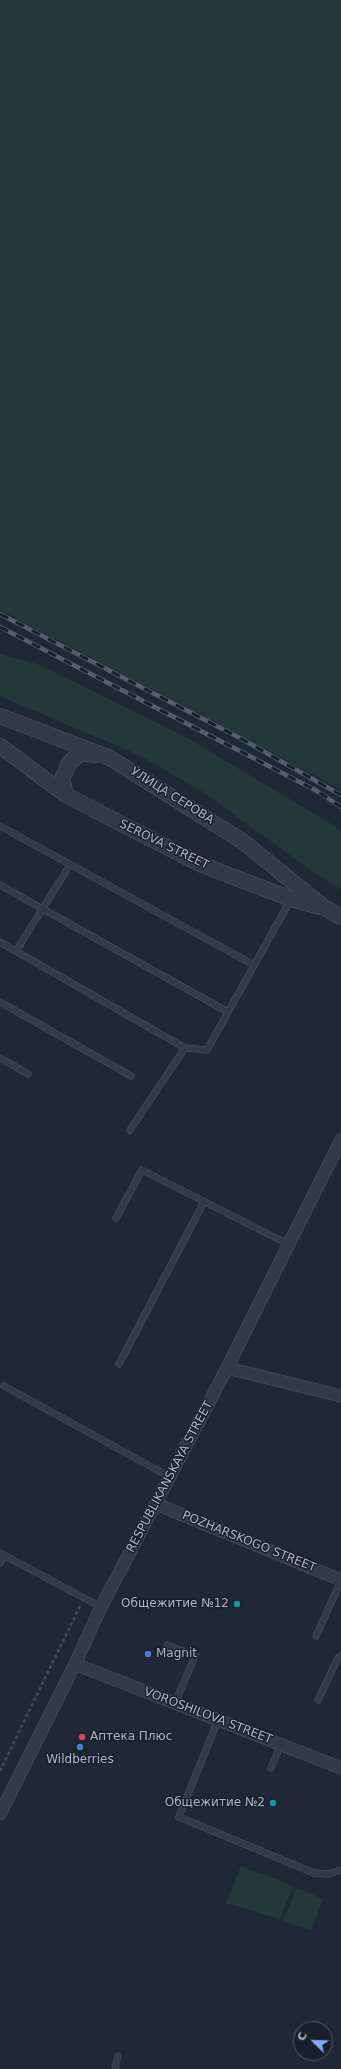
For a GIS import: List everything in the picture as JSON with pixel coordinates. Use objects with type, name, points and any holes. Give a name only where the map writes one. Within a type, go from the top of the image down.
[{"type":"street","name":"УЛИЦА СЕРОВА","points":[[0,716],[110,758],[242,841],[325,908]]},
{"type":"street","name":"SEROVA STREET","points":[[0,746],[66,795],[200,864],[291,899],[325,908],[341,917]]},
{"type":"street","points":[[66,795],[62,779],[69,763],[80,753],[110,758]]},
{"type":"street","name":"RESPUBLIKANSKAYA STREET","points":[[0,1814],[75,1664],[101,1607],[227,1368],[288,1244],[341,1142]]},
{"type":"street","points":[[227,1368],[341,1396]]},
{"type":"street","name":"POZHARSKOGO STREET","points":[[156,1504],[341,1581]]},
{"type":"street","name":"VOROSHILOVA STREET","points":[[75,1664],[341,1768]]},
{"type":"lane","points":[[0,826],[254,965]]},
{"type":"lane","points":[[16,951],[70,865]]},
{"type":"lane","points":[[0,885],[42,910],[228,1012]]},
{"type":"lane","points":[[0,942],[186,1048],[207,1050],[291,899]]},
{"type":"lane","points":[[0,1002],[131,1076]]},
{"type":"lane","points":[[130,1130],[186,1048]]},
{"type":"lane","points":[[0,1058],[28,1074]]},
{"type":"lane","points":[[116,1218],[142,1170],[288,1244]]},
{"type":"lane","points":[[120,1364],[204,1202]]},
{"type":"lane","points":[[4,1386],[170,1477]]},
{"type":"lane","points":[[0,1563],[2,1554],[101,1607]]},
{"type":"lane","points":[[316,1636],[341,1581]]},
{"type":"lane","points":[[167,1645],[195,1656],[175,1703]]},
{"type":"lane","points":[[318,1700],[338,1658],[341,1656]]},
{"type":"lane","points":[[218,1720],[179,1817],[314,1874],[329,1874],[341,1870]]},
{"type":"lane","points":[[271,1768],[281,1744]]},
{"type":"lane","points":[[115,2069],[118,2056]]},
{"type":"path","points":[[0,1771],[84,1598]]},
{"type":"green space","points":[[0,0],[341,0],[341,790],[236,733],[0,610]]},
{"type":"green space","points":[[0,654],[37,664],[184,736],[341,830],[341,889],[316,874],[203,792],[141,756],[0,696]]},
{"type":"green space","points":[[241,1866],[293,1886],[280,1919],[226,1903]]},
{"type":"green space","points":[[297,1888],[323,1899],[311,1931],[283,1920]]},
{"type":"railway","points":[[0,614],[240,738],[341,795]]},
{"type":"railway","points":[[0,627],[317,791],[341,807]]},
{"type":"place","name":"Общежитие №12","points":[[237,1604]]},
{"type":"place","name":"Magnit","points":[[148,1654]]},
{"type":"place","name":"Аптека Плюс","points":[[82,1737]]},
{"type":"place","name":"Wildberries","points":[[80,1747]]},
{"type":"place","name":"Общежитие №2","points":[[273,1803]]}]
